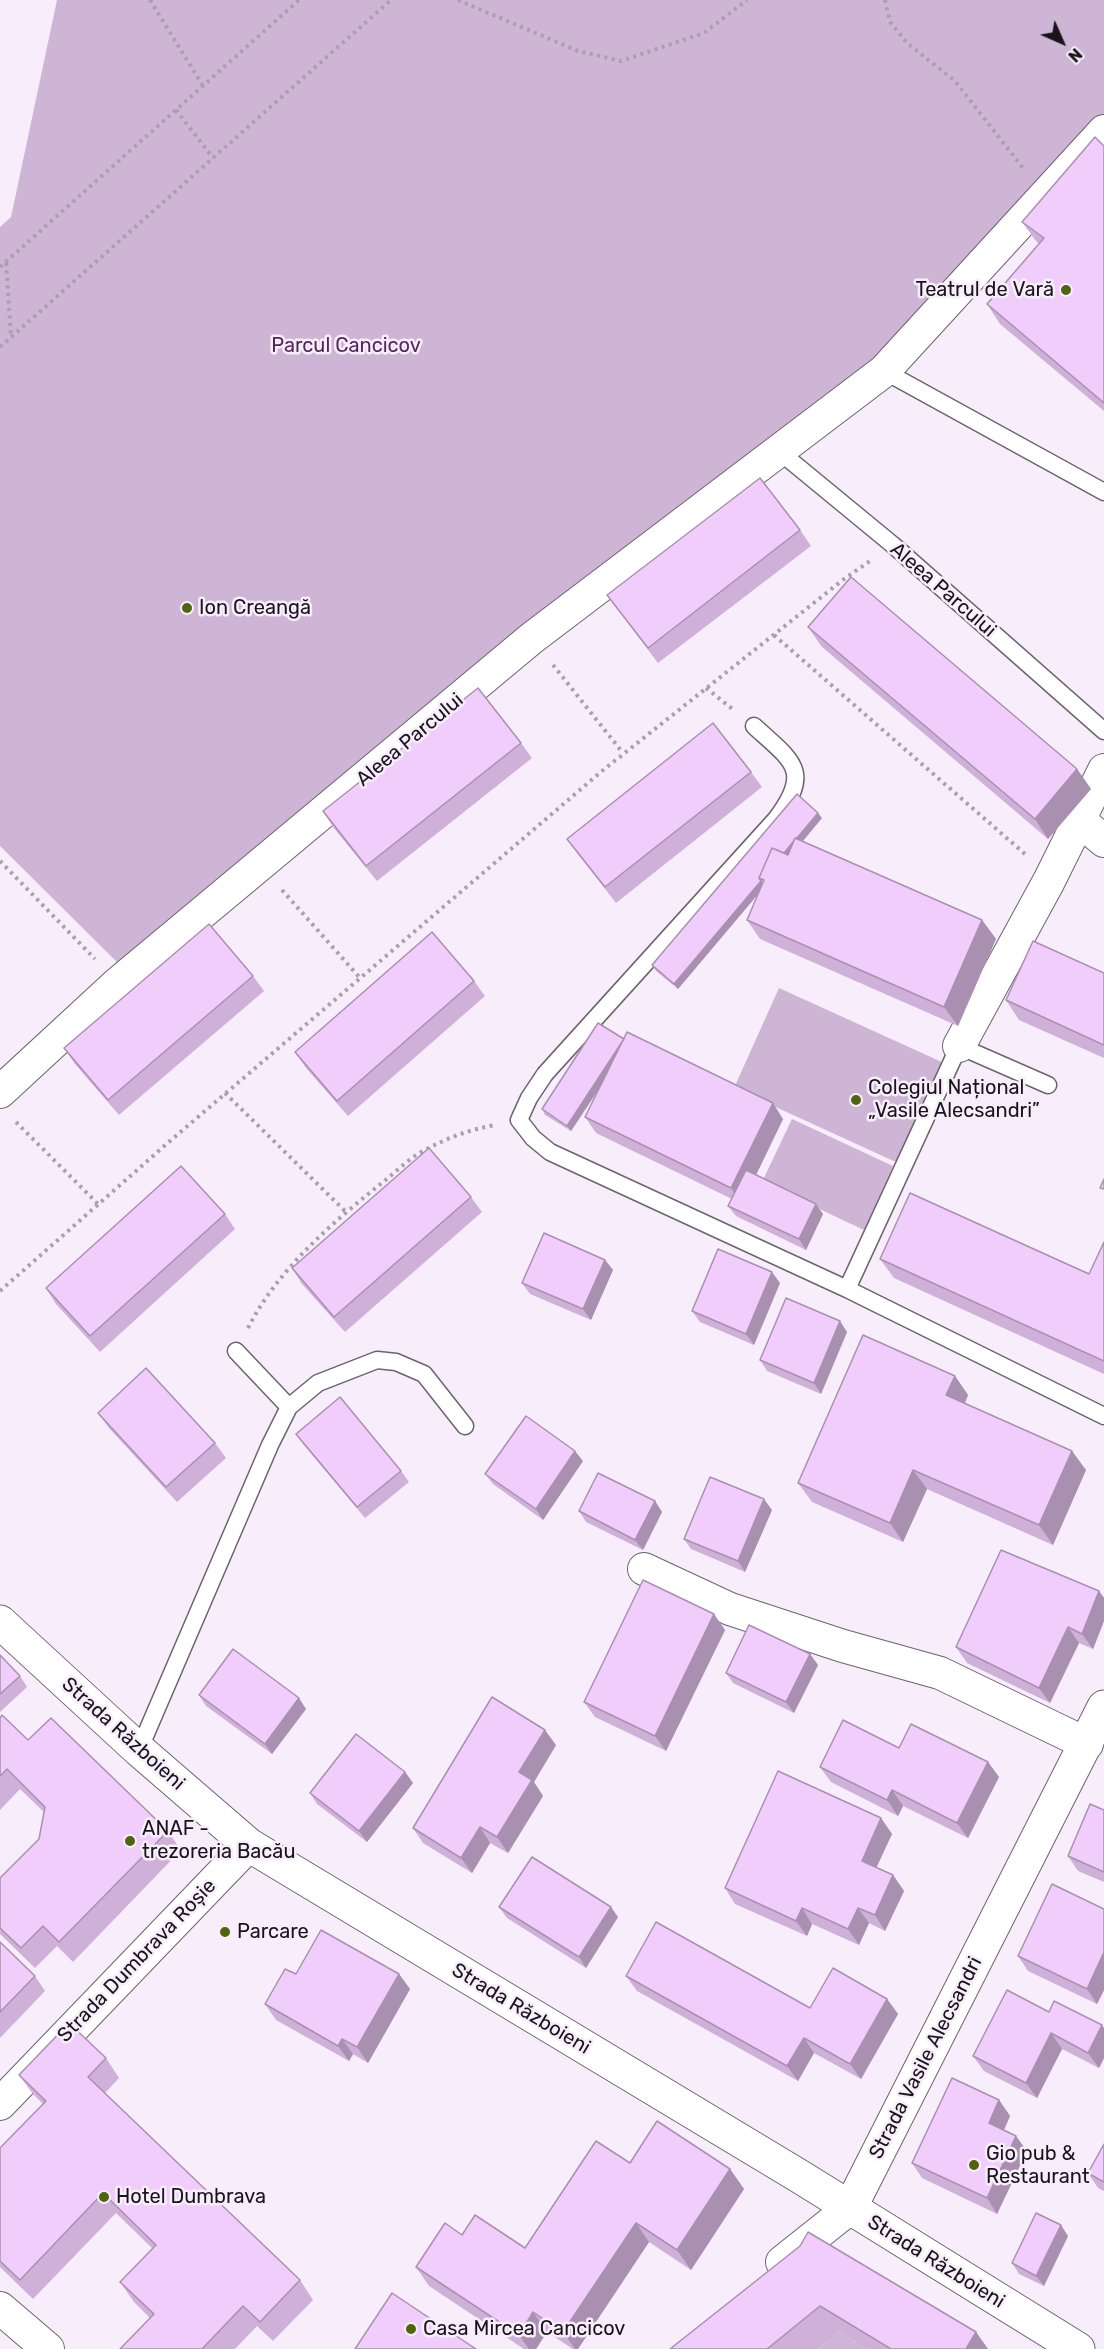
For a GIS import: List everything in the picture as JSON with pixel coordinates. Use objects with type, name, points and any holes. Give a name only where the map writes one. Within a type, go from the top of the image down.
[{"type":"street","name":"Aleea Parcului","points":[[4,1103],[118,983],[532,638],[884,371],[1104,130]]},
{"type":"street","points":[[959,1046],[1049,881],[1104,770]]},
{"type":"street","points":[[1079,820],[1104,841]]},
{"type":"street","points":[[645,1569],[730,1609],[843,1646],[940,1673],[1087,1744]]},
{"type":"street","name":"Strada Războieni","points":[[0,1622],[139,1750],[249,1845],[850,2208],[1078,2349]]},
{"type":"street","name":"Strada Vasile Alecsandri","points":[[757,2282],[850,2208],[1104,1707]]},
{"type":"street","name":"Strada Dumbrava Roșie","points":[[0,2103],[249,1845]]},
{"type":"street","points":[[0,2308],[48,2349]]},
{"type":"lane","points":[[884,371],[1104,492]]},
{"type":"lane","name":"Aleea Parcului","points":[[780,452],[893,545],[1104,731]]},
{"type":"lane","points":[[754,726],[790,760],[793,766],[796,773],[795,787],[789,802],[545,1074],[529,1098],[519,1120],[533,1138],[549,1152],[847,1289],[1104,1416]]},
{"type":"lane","points":[[847,1289],[959,1046],[1048,1085]]},
{"type":"lane","points":[[236,1351],[289,1407]]},
{"type":"lane","points":[[139,1750],[270,1445],[289,1407],[318,1383],[377,1360],[396,1362],[424,1374],[465,1426]]},
{"type":"path","points":[[150,0],[203,86]]},
{"type":"path","points":[[0,267],[299,0]]},
{"type":"path","points":[[0,347],[390,0]]},
{"type":"path","points":[[458,0],[578,51],[621,62],[704,33],[747,0]]},
{"type":"path","points":[[885,0],[890,22],[907,43],[955,81],[1044,194]]},
{"type":"path","points":[[176,110],[213,158]]},
{"type":"path","points":[[6,262],[11,337]]},
{"type":"path","points":[[0,1291],[225,1093],[624,753],[844,579],[893,545]]},
{"type":"path","points":[[774,635],[1042,869],[1049,881]]},
{"type":"path","points":[[532,638],[624,753]]},
{"type":"path","points":[[706,688],[754,726]]},
{"type":"path","points":[[0,861],[118,983]]},
{"type":"path","points":[[260,865],[360,978]]},
{"type":"path","points":[[225,1093],[346,1212]]},
{"type":"path","points":[[4,1103],[99,1204]]},
{"type":"path","points":[[236,1351],[257,1311],[283,1275],[346,1212],[420,1152],[463,1131],[519,1120]]},
{"type":"green space","name":"Parcul Cancicov","points":[[57,0],[1104,0],[1104,131],[884,371],[130,975],[0,846],[0,227],[11,217]]},
{"type":"green space","points":[[779,988],[944,1063],[898,1163],[734,1088]]},
{"type":"green space","points":[[792,1119],[893,1166],[864,1230],[762,1182]]},
{"type":"green space","points":[[839,2332],[866,2349],[818,2349]]},
{"type":"building","name":"Teatrul de Vară","points":[[1095,137],[1104,146],[1104,403],[987,304],[1044,238],[1022,222]]},
{"type":"building","points":[[760,478],[800,530],[648,648],[607,595]]},
{"type":"building","points":[[851,577],[1077,769],[1035,819],[808,627]]},
{"type":"building","points":[[478,688],[521,743],[366,866],[323,811]]},
{"type":"building","points":[[713,723],[751,772],[605,887],[567,839]]},
{"type":"building","points":[[797,794],[818,813],[784,853],[772,848],[759,878],[761,881],[674,984],[652,965]]},
{"type":"building","points":[[795,838],[982,920],[944,1007],[747,920],[764,880],[759,878],[772,848],[788,855]]},
{"type":"building","points":[[209,924],[253,976],[108,1100],[64,1048]]},
{"type":"building","points":[[432,932],[474,981],[337,1101],[295,1052]]},
{"type":"building","points":[[1033,941],[1104,973],[1104,1045],[1006,1000]]},
{"type":"building","points":[[598,1023],[624,1039],[567,1126],[542,1109]]},
{"type":"building","points":[[627,1032],[773,1103],[731,1188],[585,1117]]},
{"type":"building","points":[[429,1148],[471,1197],[334,1317],[292,1268]]},
{"type":"building","points":[[181,1166],[225,1214],[90,1336],[46,1288]]},
{"type":"building","points":[[746,1170],[816,1204],[799,1239],[728,1206]]},
{"type":"building","points":[[910,1193],[1089,1274],[1104,1242],[1104,1361],[880,1259]]},
{"type":"building","points":[[544,1233],[605,1260],[583,1309],[522,1283]]},
{"type":"building","points":[[718,1249],[772,1272],[746,1334],[692,1311]]},
{"type":"building","points":[[786,1298],[840,1321],[814,1383],[760,1360]]},
{"type":"building","points":[[863,1335],[955,1376],[946,1395],[1072,1451],[1039,1525],[913,1470],[890,1523],[798,1483]]},
{"type":"building","points":[[146,1368],[215,1443],[166,1487],[98,1413]]},
{"type":"building","points":[[340,1397],[401,1471],[357,1507],[296,1434]]},
{"type":"building","points":[[526,1416],[575,1451],[536,1509],[485,1474]]},
{"type":"building","points":[[598,1473],[655,1501],[635,1540],[579,1511]]},
{"type":"building","points":[[710,1477],[764,1499],[738,1561],[684,1539]]},
{"type":"building","points":[[1001,1550],[1099,1591],[1082,1634],[1068,1627],[1039,1688],[956,1647]]},
{"type":"building","points":[[643,1580],[714,1614],[655,1736],[584,1702]]},
{"type":"building","points":[[749,1625],[810,1654],[786,1702],[726,1673]]},
{"type":"building","points":[[233,1649],[299,1698],[265,1744],[199,1695]]},
{"type":"building","points":[[0,1655],[20,1676],[0,1694]]},
{"type":"building","points":[[492,1697],[545,1730],[519,1772],[532,1780],[497,1837],[480,1827],[461,1858],[413,1828]]},
{"type":"building","points":[[2,1715],[28,1740],[51,1718],[168,1831],[59,1942],[43,1926],[21,1948],[0,1928],[0,1878],[39,1839],[45,1807],[7,1769],[0,1776],[0,1718]]},
{"type":"building","points":[[843,1720],[899,1748],[911,1724],[988,1762],[957,1823],[892,1790],[887,1800],[820,1767]]},
{"type":"building","points":[[356,1734],[405,1772],[359,1831],[310,1793]]},
{"type":"building","points":[[778,1771],[881,1818],[862,1861],[893,1875],[875,1915],[858,1908],[848,1929],[802,1908],[796,1921],[725,1888]]},
{"type":"building","points":[[1090,1804],[1104,1810],[1104,1872],[1068,1856]]},
{"type":"building","points":[[532,1857],[611,1907],[579,1957],[499,1907]]},
{"type":"building","points":[[1052,1884],[1104,1909],[1104,1952],[1087,1989],[1018,1956]]},
{"type":"building","points":[[656,1922],[810,2008],[833,1968],[887,1999],[850,2064],[804,2038],[787,2066],[626,1976]]},
{"type":"building","points":[[321,1930],[399,1974],[357,2047],[342,2039],[338,2046],[265,2004],[285,1969],[296,1974]]},
{"type":"building","points":[[0,1942],[35,1976],[0,2012]]},
{"type":"building","points":[[1007,1990],[1049,2012],[1054,2001],[1102,2025],[1088,2053],[1051,2033],[1026,2083],[973,2056]]},
{"type":"building","name":"Hotel Dumbrava","points":[[69,2023],[106,2058],[88,2077],[300,2280],[260,2322],[243,2306],[202,2349],[120,2349],[154,2314],[120,2282],[156,2245],[103,2193],[20,2280],[0,2261],[0,2148],[46,2101],[19,2075]]},
{"type":"building","name":"Gio pub & Restaurant","points":[[952,2078],[999,2100],[989,2123],[1016,2136],[987,2198],[912,2163]]},
{"type":"building","points":[[657,2121],[730,2169],[677,2250],[636,2223],[563,2332],[533,2312],[519,2335],[416,2267],[445,2223],[462,2235],[475,2215],[525,2248],[596,2141],[630,2163]]},
{"type":"building","points":[[1104,2144],[1104,2182],[1088,2173]]},
{"type":"building","points":[[1036,2213],[1061,2225],[1036,2276],[1012,2263]]},
{"type":"building","points":[[808,2232],[976,2332],[966,2349],[891,2349],[820,2306],[767,2349],[670,2349],[800,2246]]},
{"type":"building","points":[[392,2293],[476,2349],[355,2349]]},
{"type":"place","name":"Teatrul de Vară","points":[[1066,290]]},
{"type":"place","name":"Ion Creangă","points":[[187,608]]},
{"type":"place","name":"Colegiul Național „Vasile Alecsandri”","points":[[856,1100]]},
{"type":"place","name":"ANAF - trezoreria Bacău","points":[[130,1841]]},
{"type":"place","name":"Parcare","points":[[225,1932]]},
{"type":"place","name":"Gio pub & Restaurant","points":[[974,2165]]},
{"type":"place","name":"Hotel Dumbrava","points":[[104,2197]]},
{"type":"place","name":"Casa Mircea Cancicov","points":[[411,2329]]}]
